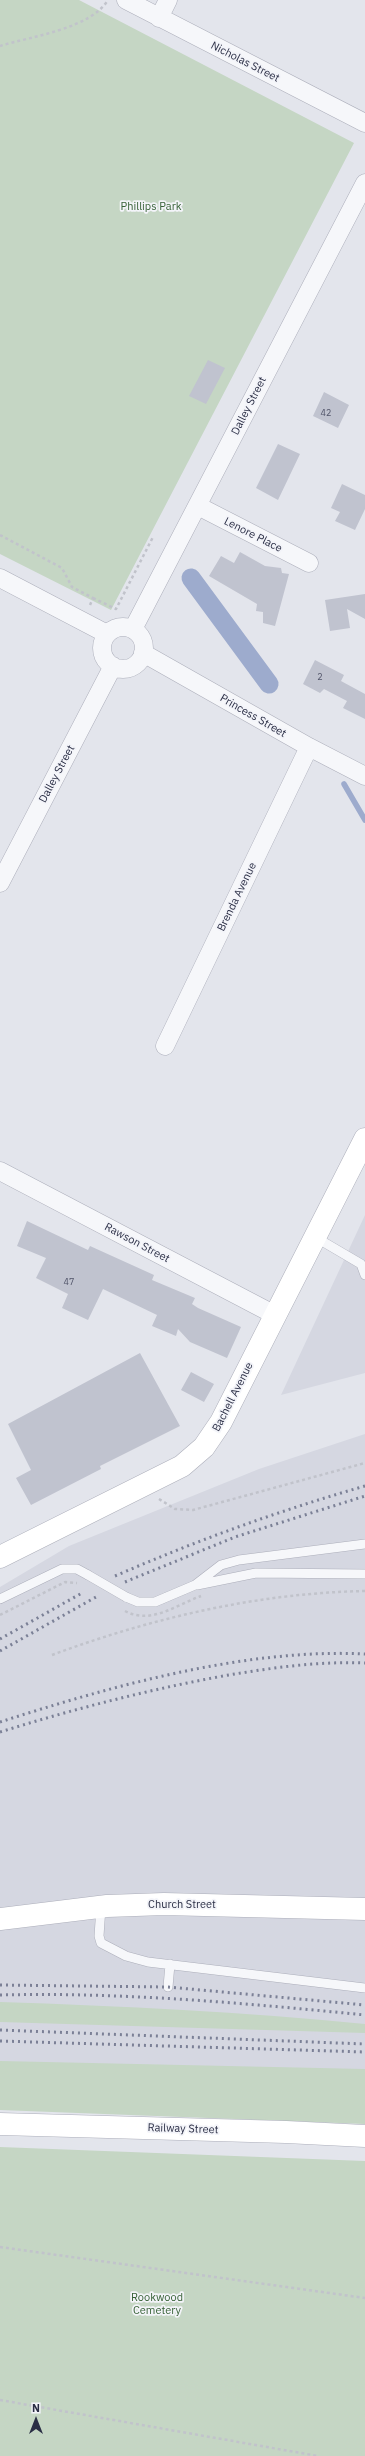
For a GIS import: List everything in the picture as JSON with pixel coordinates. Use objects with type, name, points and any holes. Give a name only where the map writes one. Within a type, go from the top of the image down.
[{"type":"main road","name":"Bachell Avenue","points":[[0,1557],[182,1466],[204,1447],[221,1422],[365,1139]]},
{"type":"main road","name":"Church Street","points":[[0,1919],[101,1907],[164,1904],[365,1909]]},
{"type":"main road","name":"Railway Street","points":[[0,2124],[365,2136]]},
{"type":"street","name":"Nicholas Street","points":[[126,0],[365,123]]},
{"type":"street","points":[[159,18],[168,0]]},
{"type":"street","name":"Dalley Street","points":[[133,629],[365,182]]},
{"type":"street","name":"Lenore Place","points":[[198,506],[309,563]]},
{"type":"street","points":[[0,578],[107,634]]},
{"type":"street","points":[[119,627],[133,629],[142,639],[143,653],[141,659],[131,667],[119,668],[108,663],[102,652],[104,639],[107,634],[119,627]]},
{"type":"street","name":"Princess Street","points":[[143,653],[309,747],[365,776]]},
{"type":"street","name":"Dalley Street","points":[[3,871],[113,666]]},
{"type":"street","name":"Brenda Avenue","points":[[165,1046],[309,747]]},
{"type":"street","name":"Rawson Street","points":[[0,1171],[275,1314]]},
{"type":"lane","points":[[314,1237],[361,1264],[365,1274]]},
{"type":"lane","points":[[195,1585],[221,1566],[239,1560],[365,1544]]},
{"type":"lane","points":[[0,1599],[62,1569],[77,1569],[126,1597],[138,1602],[155,1602],[195,1585],[256,1573],[365,1574]]},
{"type":"lane","points":[[101,1907],[99,1936],[101,1943],[126,1956],[148,1962],[365,1988]]},
{"type":"lane","points":[[168,1987],[170,1964]]},
{"type":"path","points":[[0,46],[74,25],[94,16],[108,0]]},
{"type":"path","points":[[0,535],[62,568],[72,587],[116,609],[153,537]]},
{"type":"path","points":[[82,621],[93,598]]},
{"type":"path","points":[[149,1483],[161,1502],[174,1509],[193,1510],[365,1463]]},
{"type":"path","points":[[0,1615],[65,1582],[71,1581],[82,1586]]},
{"type":"path","points":[[52,1655],[131,1628],[208,1610],[290,1596],[365,1591]]},
{"type":"path","points":[[123,1610],[137,1616],[151,1616],[201,1596]]},
{"type":"path","points":[[0,2247],[365,2298]]},
{"type":"path","points":[[0,2400],[318,2456]]},
{"type":"shaded area","points":[[365,1215],[365,1373],[281,1395]]},
{"type":"shaded area","points":[[365,1434],[365,2070],[0,2064],[0,1587],[69,1546],[259,1469]]},
{"type":"green space","name":"Phillips Park","points":[[0,0],[79,0],[354,143],[111,610],[0,554]]},
{"type":"green space","points":[[0,2002],[91,2005],[274,2016],[365,2024],[365,2033],[0,2022]]},
{"type":"green space","points":[[0,2061],[365,2069],[365,2124],[0,2110]]},
{"type":"green space","name":"Rookwood Cemetery","points":[[0,2147],[365,2161],[365,2456],[0,2456]]},
{"type":"building","points":[[208,360],[225,368],[206,404],[189,396]]},
{"type":"building","points":[[324,392],[349,405],[338,428],[313,416]]},
{"type":"building","points":[[278,444],[300,454],[278,500],[256,488]]},
{"type":"building","points":[[342,484],[365,495],[365,509],[355,530],[335,521],[340,512],[331,508]]},
{"type":"building","points":[[240,552],[265,566],[281,568],[282,573],[289,574],[275,626],[263,623],[263,612],[256,611],[257,604],[209,576],[221,556],[234,563]]},
{"type":"building","points":[[365,594],[365,619],[347,609],[350,628],[330,631],[325,600]]},
{"type":"building","points":[[315,660],[344,675],[341,681],[365,694],[365,719],[343,708],[347,701],[324,689],[320,693],[303,684]]},
{"type":"building","points":[[27,1221],[88,1250],[90,1246],[154,1275],[152,1280],[195,1298],[192,1304],[198,1308],[241,1327],[227,1358],[190,1342],[178,1329],[176,1336],[152,1326],[157,1315],[103,1289],[88,1320],[62,1308],[68,1294],[36,1278],[46,1258],[17,1246]]},
{"type":"building","points":[[140,1353],[180,1426],[100,1466],[101,1469],[31,1505],[16,1478],[31,1470],[8,1424]]},
{"type":"building","points":[[191,1372],[214,1384],[204,1402],[181,1390]]},
{"type":"waterway","points":[[191,578],[269,684]]},
{"type":"waterway","points":[[344,784],[365,820]]},
{"type":"railway","points":[[115,1576],[177,1550],[238,1527],[365,1486]]},
{"type":"railway","points":[[125,1582],[235,1537],[365,1496]]},
{"type":"railway","points":[[0,1639],[82,1593]]},
{"type":"railway","points":[[0,1651],[96,1597]]},
{"type":"railway","points":[[0,1722],[43,1708],[133,1683],[227,1663],[274,1657],[320,1654],[365,1654]]},
{"type":"railway","points":[[0,1732],[166,1687],[223,1676],[294,1666],[330,1663],[365,1663]]},
{"type":"railway","points":[[0,1985],[168,1987],[365,2005]]},
{"type":"railway","points":[[0,1995],[91,1995],[183,1999],[365,2015]]},
{"type":"railway","points":[[0,2030],[365,2044]]},
{"type":"railway","points":[[0,2041],[365,2052]]}]
